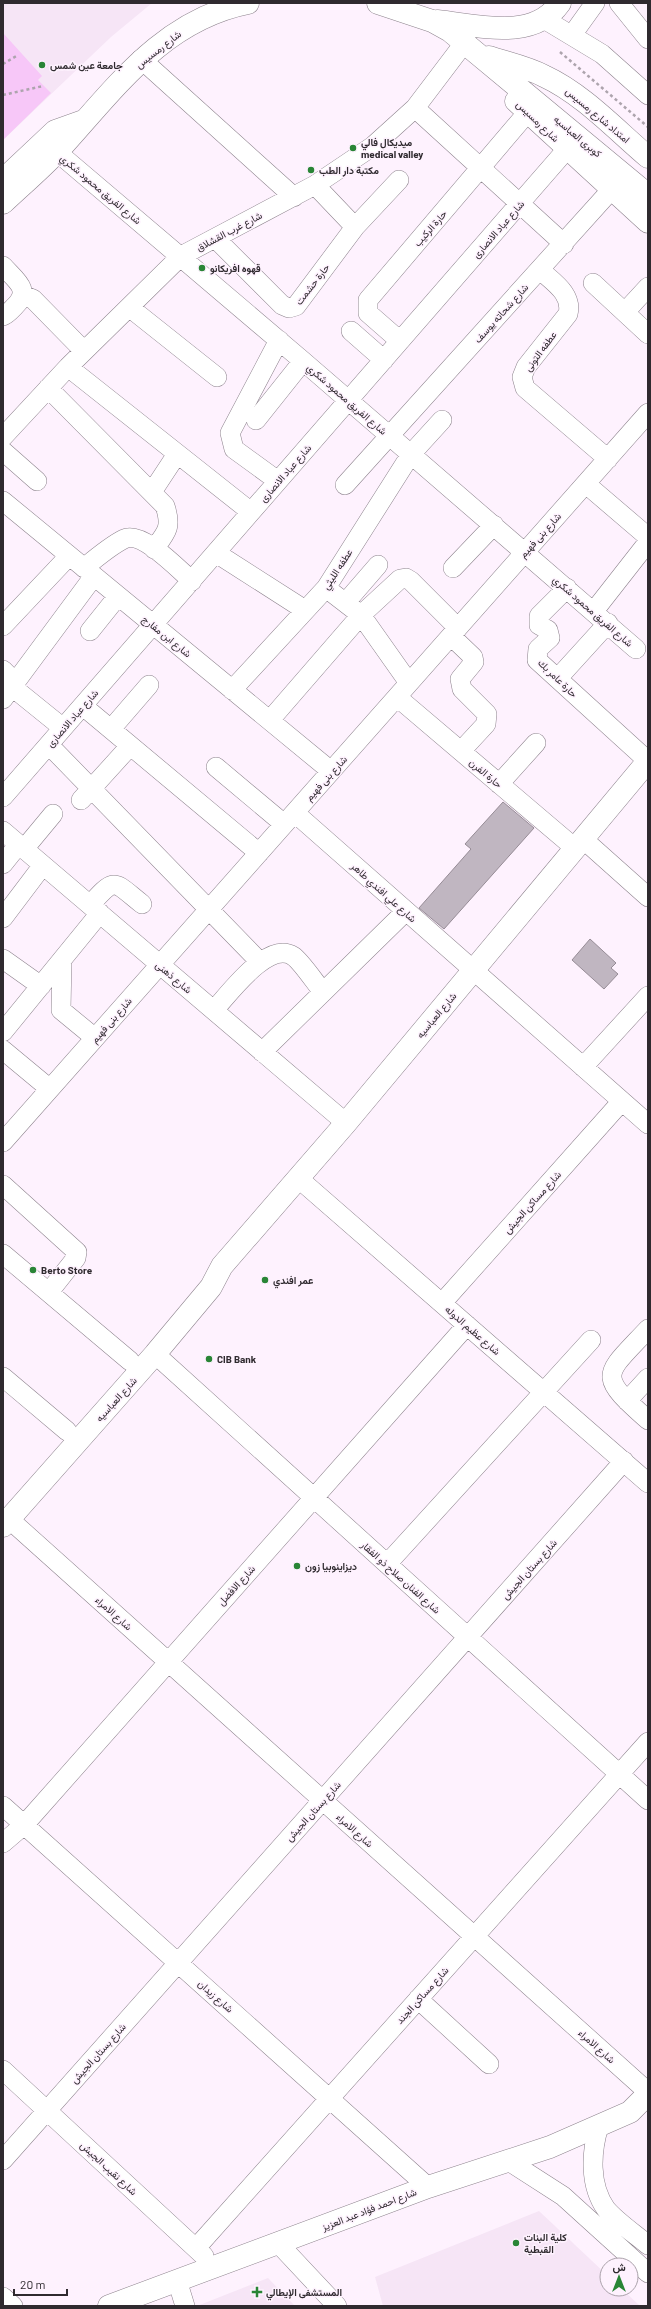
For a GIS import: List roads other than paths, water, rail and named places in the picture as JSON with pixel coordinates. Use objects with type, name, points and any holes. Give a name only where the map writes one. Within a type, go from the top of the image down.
[{"type":"main road","name":"شارع رمسيس","points":[[3,203],[56,152],[141,59],[167,38],[197,20],[233,6],[248,3]]},
{"type":"main road","points":[[378,3],[432,21],[519,27],[531,25],[544,20],[560,3]]},
{"type":"main road","points":[[432,21],[471,48],[508,78]]},
{"type":"main road","name":"امتداد شارع رمسيس","points":[[471,48],[528,69],[561,85],[578,96],[648,158]]},
{"type":"main road","name":"شارع رمسيس","points":[[508,78],[515,98],[527,113],[648,222]]},
{"type":"main road","name":"كوبرى العباسيه","points":[[508,78],[648,195]]},
{"type":"main road","name":"شارع رمسيس","points":[[3,180],[55,131],[85,121]]},
{"type":"main road","name":"شارع العباسيه","points":[[5,1516],[67,1431],[204,1280],[222,1266],[346,1123],[648,761]]},
{"type":"main road","name":"شارع العباسيه","points":[[5,1516],[155,1354],[211,1287],[222,1266]]},
{"type":"main road","name":"شارع احمد فؤاد عبد العزيز","points":[[109,2306],[214,2265],[278,2243],[428,2187],[550,2147],[630,2112],[648,2093]]},
{"type":"street","points":[[572,35],[595,3]]},
{"type":"street","points":[[619,3],[648,38]]},
{"type":"street","points":[[544,20],[572,35],[602,54],[648,95]]},
{"type":"street","name":"شارع غرب القشلاق","points":[[3,436],[68,367],[181,256],[315,186],[373,146],[415,108],[471,48]]},
{"type":"street","points":[[141,59],[294,197]]},
{"type":"street","points":[[415,108],[564,244]]},
{"type":"street","name":"حارة الركيب","points":[[400,341],[368,313],[368,300],[481,169],[527,113]]},
{"type":"street","name":"شارع عباد الانصارى","points":[[3,798],[567,149]]},
{"type":"street","name":"شارع الفريق محمود شكري","points":[[56,152],[181,256],[601,617],[636,649]]},
{"type":"street","name":"حارة حشمت","points":[[215,238],[282,305],[289,308],[296,306],[355,228],[399,180]]},
{"type":"street","points":[[315,186],[355,228]]},
{"type":"street","name":"شارع شحاته يوسف","points":[[345,485],[612,189]]},
{"type":"street","name":"عطفه التونى","points":[[540,270],[567,295],[570,305],[568,314],[526,367],[522,377],[525,388],[608,459]]},
{"type":"street","points":[[3,316],[22,300],[23,295],[21,286],[5,271]]},
{"type":"street","points":[[593,283],[648,334]]},
{"type":"street","points":[[625,312],[648,287]]},
{"type":"street","points":[[23,295],[33,299],[84,351]]},
{"type":"street","points":[[129,307],[217,377]]},
{"type":"street","points":[[351,331],[384,360]]},
{"type":"street","points":[[278,481],[234,449],[230,434],[279,340]]},
{"type":"street","points":[[256,420],[303,361]]},
{"type":"street","points":[[68,367],[251,512]]},
{"type":"street","points":[[48,388],[165,506],[170,518],[167,531],[154,549]]},
{"type":"street","name":"شارع بنى فهيم","points":[[3,1142],[648,414]]},
{"type":"street","name":"عطفه الليثي","points":[[232,690],[326,588],[411,454],[442,420]]},
{"type":"street","points":[[3,451],[37,480]]},
{"type":"street","points":[[152,492],[178,454]]},
{"type":"street","points":[[586,484],[648,537]]},
{"type":"street","name":"شارع ابن مفارج","points":[[3,501],[331,771]]},
{"type":"street","points":[[453,568],[494,526]]},
{"type":"street","points":[[8,693],[89,572],[125,538],[137,538],[154,549],[192,581]]},
{"type":"street","points":[[558,678],[601,617],[648,542]]},
{"type":"street","points":[[216,553],[305,610]]},
{"type":"street","points":[[3,626],[69,556]]},
{"type":"street","points":[[346,602],[378,565]]},
{"type":"street","points":[[270,720],[361,615],[400,579],[406,578],[411,581],[455,632],[473,658],[474,662],[460,679],[462,689],[487,714],[488,719],[486,724],[461,751]]},
{"type":"street","name":"حارة الفرن","points":[[326,588],[361,615],[403,690],[461,751],[500,784],[648,897]]},
{"type":"street","name":"حارة عامر بك","points":[[567,588],[539,616],[539,625],[548,630],[550,638],[538,649],[537,660],[648,761]]},
{"type":"street","points":[[90,631],[118,596]]},
{"type":"street","points":[[3,670],[9,675],[8,693]]},
{"type":"street","points":[[111,729],[149,685]]},
{"type":"street","points":[[8,693],[63,728]]},
{"type":"street","points":[[82,706],[259,853]]},
{"type":"street","points":[[500,784],[536,743]]},
{"type":"street","points":[[49,745],[86,794],[209,909],[260,962]]},
{"type":"street","points":[[86,794],[130,746]]},
{"type":"street","name":"شارع علي افندي طاهر","points":[[216,767],[289,818],[406,911],[622,1101],[645,1115]]},
{"type":"street","points":[[3,864],[22,847],[53,814]]},
{"type":"street","name":"شارع ذهنى","points":[[3,831],[346,1123]]},
{"type":"street","points":[[3,918],[43,865]]},
{"type":"street","points":[[3,1032],[62,960],[95,909],[107,886],[111,884],[117,885],[142,904]]},
{"type":"street","points":[[262,1052],[406,911]]},
{"type":"street","points":[[214,1010],[260,962],[269,955],[281,953],[293,956],[323,992]]},
{"type":"street","points":[[3,959],[40,986]]},
{"type":"street","points":[[62,960],[61,1010],[95,1038]]},
{"type":"street","points":[[583,1067],[648,996]]},
{"type":"street","points":[[3,1050],[50,1089]]},
{"type":"street","name":"شارع مساكن الجيش","points":[[442,1303],[622,1101]]},
{"type":"street","name":"شارع عظيم الدوله","points":[[298,1178],[648,1483]]},
{"type":"street","points":[[3,1185],[77,1252],[76,1258],[48,1292]]},
{"type":"street","points":[[3,1254],[130,1361]]},
{"type":"street","name":"شارع الافضل","points":[[3,1843],[24,1825],[467,1325]]},
{"type":"street","points":[[648,1329],[614,1364],[612,1370],[612,1382],[615,1389],[648,1420]]},
{"type":"street","points":[[387,1564],[591,1340]]},
{"type":"street","name":"شارع الفنان صلاح ذو الفقار","points":[[155,1354],[648,1800]]},
{"type":"street","points":[[3,1377],[67,1431]]},
{"type":"street","points":[[627,1401],[648,1378]]},
{"type":"street","name":"شارع بستان الجيش","points":[[3,2160],[624,1462]]},
{"type":"street","name":"شارع الامراء","points":[[5,1516],[648,2093]]},
{"type":"street","name":"شارع مساكن الجند","points":[[196,2248],[648,1742]]},
{"type":"street","name":"شارع زيدان","points":[[3,1806],[428,2187]]},
{"type":"street","points":[[418,1999],[489,2064]]},
{"type":"street","name":"شارع نقيب الجيش","points":[[3,2070],[214,2265]]},
{"type":"street","points":[[599,2126],[592,2157],[593,2172],[601,2199],[607,2209],[648,2245]]},
{"type":"street","points":[[507,2160],[528,2172],[563,2196],[648,2273]]},
{"type":"street","points":[[278,2243],[337,2306]]},
{"type":"street","points":[[177,2280],[185,2306]]},
{"type":"street","points":[[3,2297],[13,2306]]},
{"type":"place","name":"جامعة عين شمس","points":[[42,65]]},
{"type":"place","name":"ميديكال فالي medical valley","points":[[353,148]]},
{"type":"place","name":"مكتبة دار الطب","points":[[311,170]]},
{"type":"place","name":"قهوه افريكانو","points":[[202,268]]},
{"type":"place","name":"Berto Store","points":[[33,1270]]},
{"type":"place","name":"عمر افندي","points":[[265,1280]]},
{"type":"place","name":"CIB Bank","points":[[209,1359]]},
{"type":"place","name":"ديزاينوبيا زون","points":[[297,1566]]},
{"type":"place","name":"كلية البنات القبطية","points":[[516,2243]]},
{"type":"place","name":"المستشفى الإيطالي","points":[[257,2292]]}]
